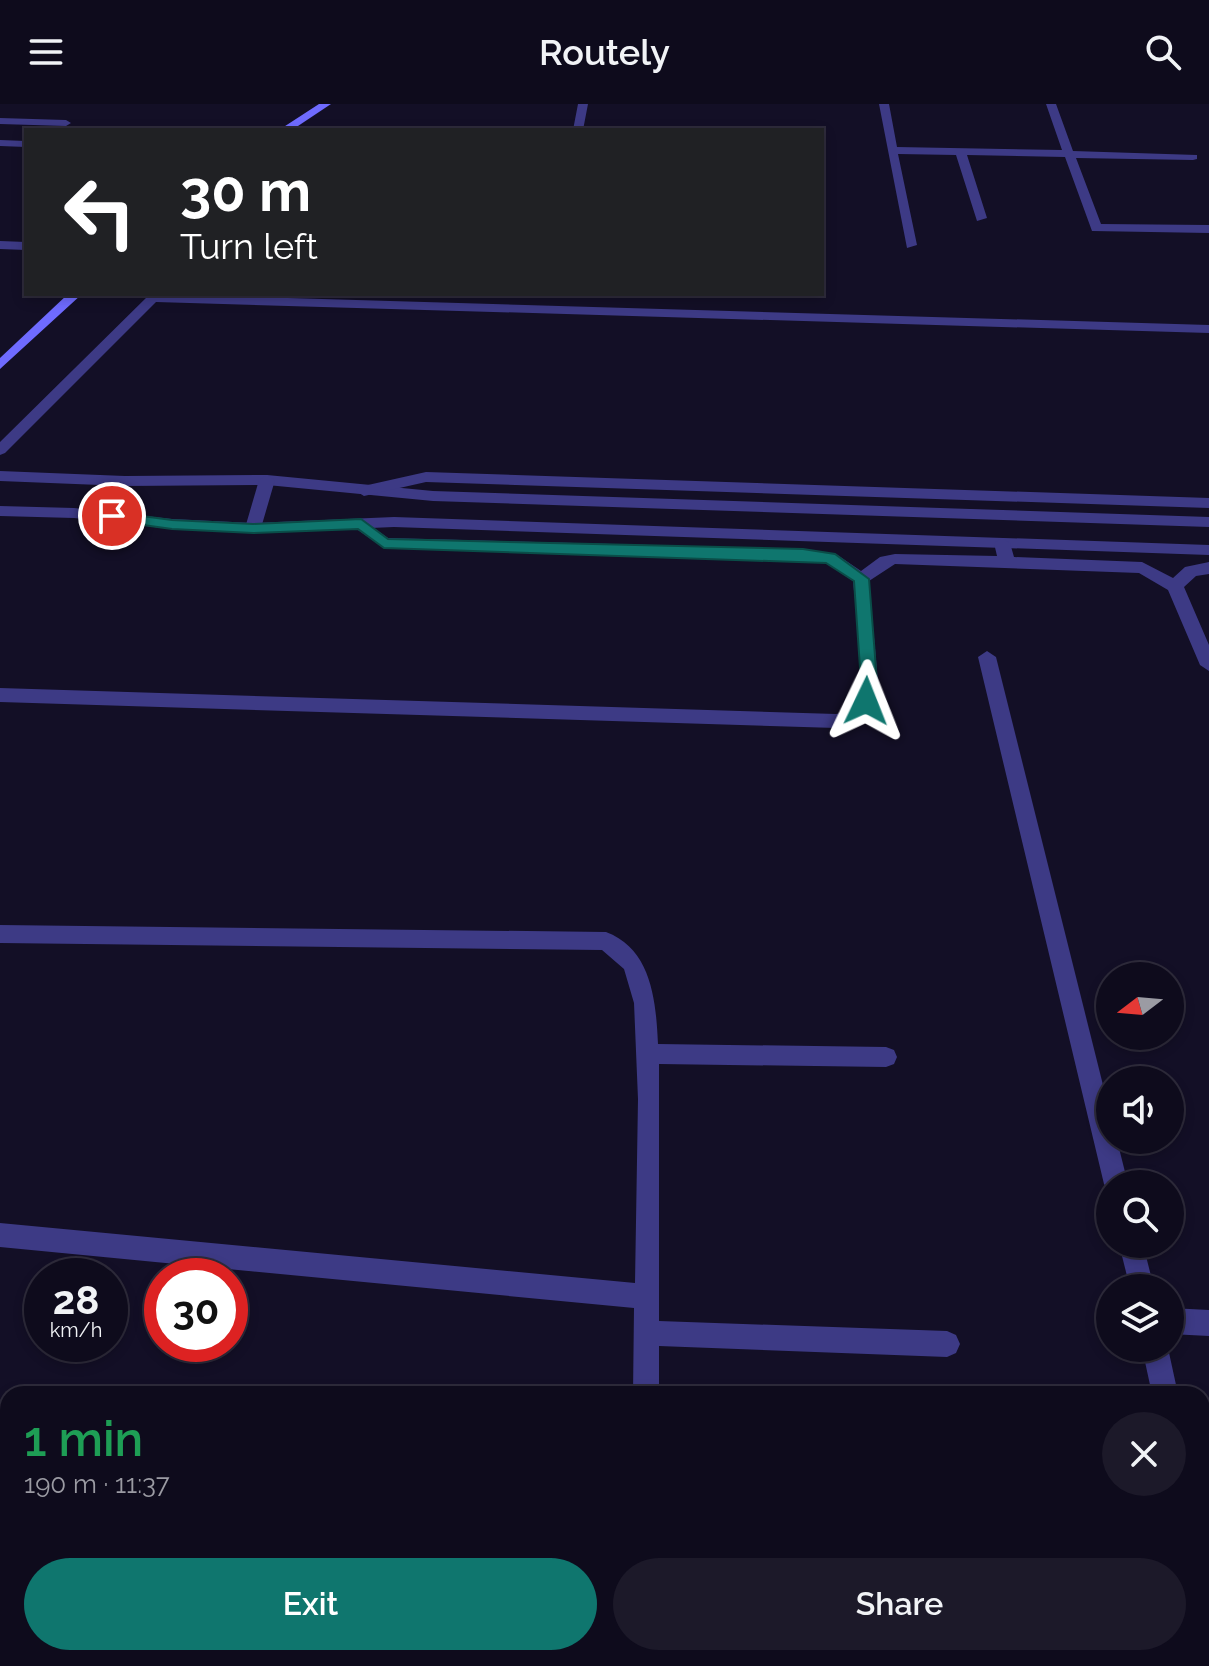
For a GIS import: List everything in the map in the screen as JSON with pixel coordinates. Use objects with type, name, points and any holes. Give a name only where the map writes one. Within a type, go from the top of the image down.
[{"type":"main road","points":[[287,128],[326,104]]},
{"type":"main road","points":[[0,365],[74,296]]},
{"type":"street","points":[[578,128],[583,104]]},
{"type":"street","points":[[884,104],[911,245]]},
{"type":"street","points":[[1051,104],[1096,228],[1209,229]]},
{"type":"street","points":[[0,121],[66,123]]},
{"type":"street","points":[[0,143],[24,144]]},
{"type":"street","points":[[892,150],[1193,157]]},
{"type":"street","points":[[960,151],[981,218]]},
{"type":"street","points":[[0,245],[24,246]]},
{"type":"street","points":[[0,450],[155,296],[1209,329]]},
{"type":"street","points":[[0,476],[125,481],[267,480],[433,496],[1209,522]]},
{"type":"street","points":[[364,491],[426,477],[1209,503]]},
{"type":"street","points":[[253,528],[267,480]]},
{"type":"street","points":[[0,511],[74,513],[172,524],[253,528],[409,522],[1209,550]]},
{"type":"street","points":[[361,524],[384,543],[803,554],[830,558],[861,579]]},
{"type":"street","points":[[799,536],[803,554]]},
{"type":"street","points":[[1002,543],[1007,562]]},
{"type":"street","points":[[861,579],[886,561],[895,559],[1142,568],[1175,586],[1209,665]]},
{"type":"street","points":[[1175,586],[1191,571],[1209,568]]},
{"type":"street","points":[[0,695],[836,721],[856,716],[866,701],[869,682],[861,579]]},
{"type":"street","points":[[987,657],[1113,1170]]},
{"type":"street","points":[[0,934],[606,941],[633,964],[645,1003],[646,1386]]},
{"type":"street","points":[[647,1054],[886,1057]]},
{"type":"street","points":[[0,1235],[646,1297]]},
{"type":"street","points":[[1184,1322],[1209,1323]]},
{"type":"street","points":[[646,1333],[947,1344]]},
{"type":"street","points":[[1158,1362],[1163,1386]]},
{"type":"route","points":[[112,516],[172,524],[253,528],[361,524],[384,543],[803,554],[830,558],[861,579],[869,682],[866,701]]}]
